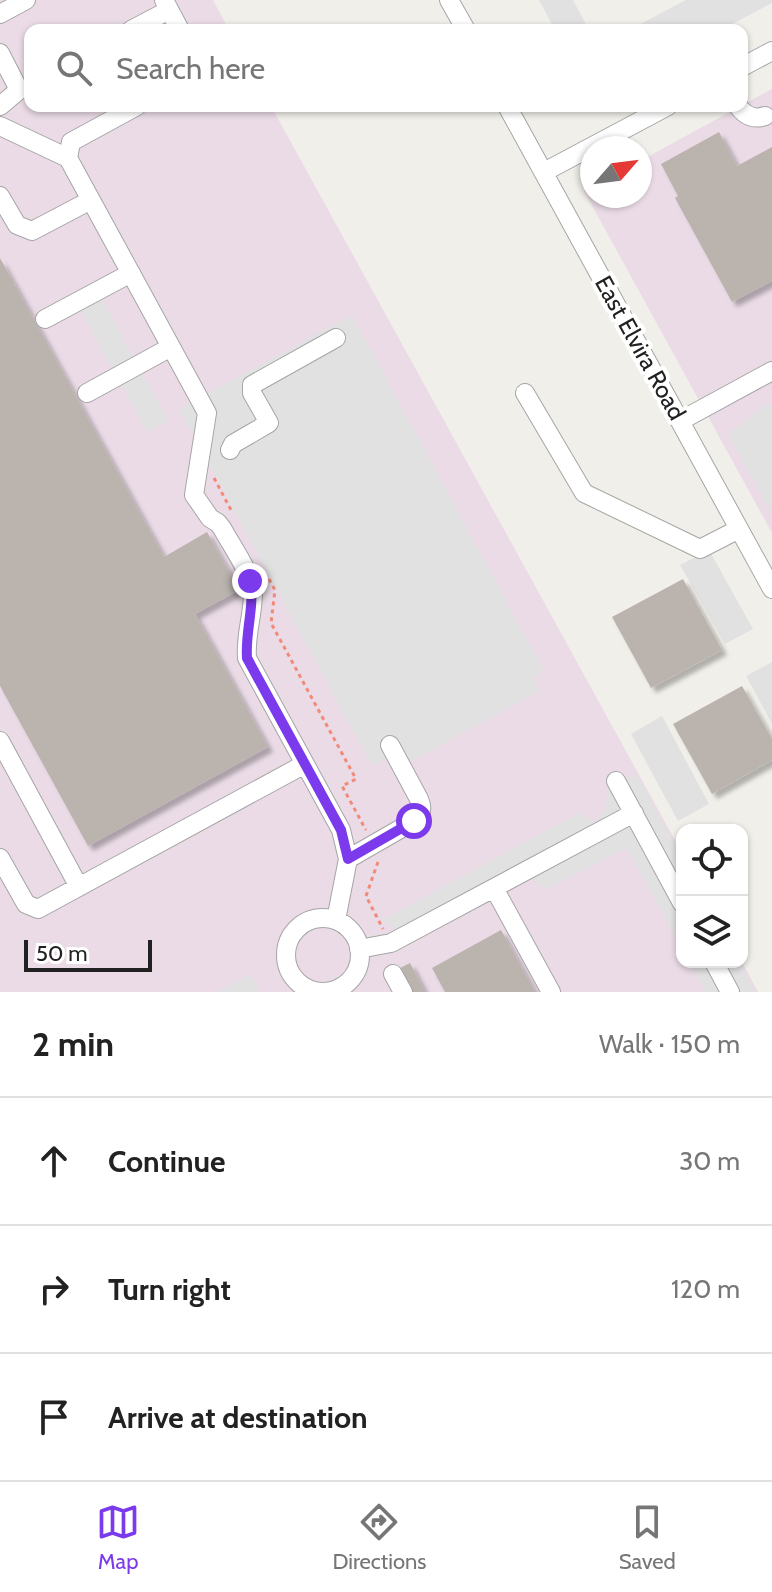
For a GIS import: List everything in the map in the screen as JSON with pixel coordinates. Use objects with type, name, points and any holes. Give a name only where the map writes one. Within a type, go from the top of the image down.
[{"type":"street","points":[[0,14],[26,0]]},
{"type":"street","points":[[449,0],[463,24]]},
{"type":"street","points":[[139,24],[166,5],[177,24]]},
{"type":"street","points":[[748,64],[772,51]]},
{"type":"street","points":[[0,53],[24,87]]},
{"type":"street","points":[[0,106],[24,89]]},
{"type":"street","points":[[68,158],[71,142],[126,112]]},
{"type":"street","name":"East Elvira Road","points":[[510,112],[772,589]]},
{"type":"street","points":[[544,172],[657,112]]},
{"type":"street","points":[[742,112],[758,118],[765,116]]},
{"type":"street","points":[[0,126],[68,158],[207,413],[194,495],[210,518],[222,528],[250,581],[253,593],[247,658],[341,830],[348,859],[336,920]]},
{"type":"street","points":[[0,196],[17,225],[32,231],[91,200]]},
{"type":"street","points":[[45,319],[131,273]]},
{"type":"street","points":[[230,450],[233,444],[269,423],[252,393],[252,385],[336,338]]},
{"type":"street","points":[[87,393],[171,347]]},
{"type":"street","points":[[680,421],[772,371]]},
{"type":"street","points":[[525,393],[584,493],[700,549],[739,529]]},
{"type":"street","points":[[0,741],[79,887]]},
{"type":"street","points":[[348,859],[419,817],[422,805],[390,745]]},
{"type":"street","points":[[0,858],[26,904],[38,909],[305,764]]},
{"type":"street","points":[[616,781],[678,896]]},
{"type":"street","points":[[359,949],[391,943],[634,813]]},
{"type":"street","points":[[494,888],[551,992]]},
{"type":"street","points":[[323,918],[336,920],[347,927],[359,949],[356,970],[350,980],[330,991],[309,990],[290,972],[286,960],[291,935],[311,920],[323,918]]},
{"type":"street","points":[[717,968],[730,992]]},
{"type":"street","points":[[356,970],[359,992]]},
{"type":"street","points":[[393,974],[403,992]]},
{"type":"path","points":[[214,478],[236,520]]},
{"type":"path","points":[[267,576],[275,590],[271,623],[356,779],[342,786],[380,856],[366,896],[391,943]]},
{"type":"shaded area","points":[[0,0],[213,0],[226,24],[24,24],[24,112],[274,112],[676,842],[676,968],[745,968],[758,992],[0,992]]},
{"type":"shaded area","points":[[539,0],[573,0],[586,24],[552,24]]},
{"type":"shaded area","points":[[686,0],[772,0],[772,3],[732,24],[640,24]]},
{"type":"shaded area","points":[[772,89],[772,533],[593,208],[652,208],[652,154],[730,112],[748,112],[748,102]]},
{"type":"shaded area","points":[[99,294],[168,421],[147,432],[78,306]]},
{"type":"shaded area","points":[[352,315],[544,671],[533,678],[540,691],[393,771],[386,759],[372,766],[179,409]]},
{"type":"shaded area","points":[[769,403],[772,409],[772,515],[728,434]]},
{"type":"shaded area","points":[[709,550],[753,629],[725,644],[680,565]]},
{"type":"shaded area","points":[[772,662],[772,724],[746,676]]},
{"type":"shaded area","points":[[662,716],[709,804],[678,821],[631,734]]},
{"type":"shaded area","points":[[636,773],[676,847],[676,938],[627,848],[547,889],[511,867],[397,929],[382,920],[579,813],[594,822],[605,810],[607,789]]},
{"type":"shaded area","points":[[692,968],[742,968],[755,992],[706,992]]},
{"type":"shaded area","points":[[251,974],[260,992],[218,992]]},
{"type":"building","points":[[719,132],[737,166],[772,147],[772,281],[732,302],[675,198],[678,196],[661,164]]},
{"type":"building","points":[[0,258],[164,557],[207,532],[239,590],[195,614],[268,747],[88,846],[0,686]]},
{"type":"building","points":[[683,579],[722,650],[651,688],[612,617]]},
{"type":"building","points":[[742,686],[772,739],[772,760],[712,794],[673,724]]},
{"type":"building","points":[[501,930],[535,992],[445,992],[432,968]]},
{"type":"building","points":[[410,963],[425,992],[413,992],[400,968]]},
{"type":"route","points":[[250,581],[253,593],[247,658],[341,830],[348,859],[414,821]]}]
